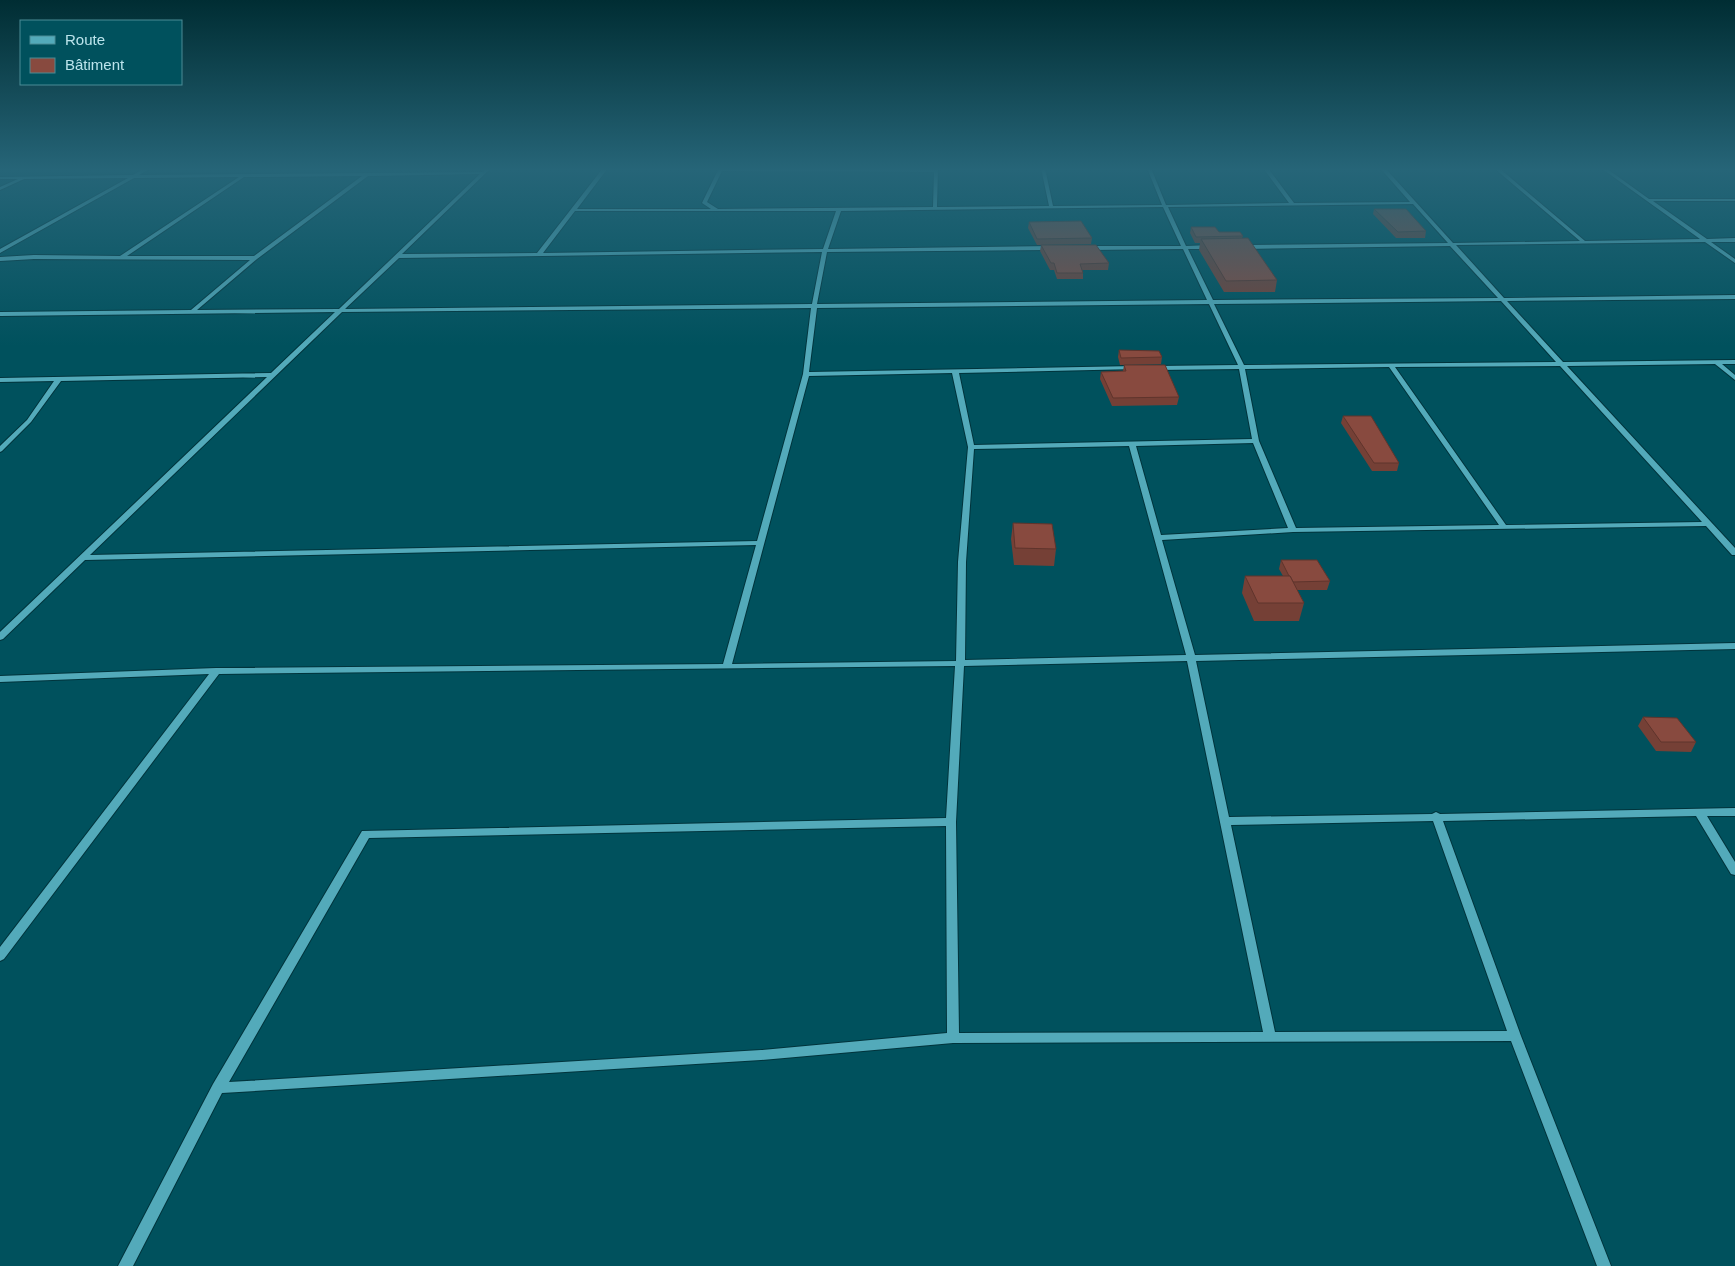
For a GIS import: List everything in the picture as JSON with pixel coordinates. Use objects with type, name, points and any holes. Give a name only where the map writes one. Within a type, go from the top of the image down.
[{"type":"street","points":[[0,250],[42,227]]},
{"type":"street","points":[[122,258],[167,227]]},
{"type":"street","points":[[191,313],[255,258],[296,227]]},
{"type":"street","points":[[0,637],[428,227]]},
{"type":"street","points":[[539,254],[560,227]]},
{"type":"street","points":[[727,666],[806,374],[814,307],[825,250],[833,227]]},
{"type":"street","points":[[1175,227],[1242,367],[1256,441],[1294,530]]},
{"type":"street","points":[[1435,227],[1735,553]]},
{"type":"street","points":[[1566,227],[1583,241]]},
{"type":"street","points":[[1685,227],[1735,261]]},
{"type":"street","points":[[1234,247],[1735,240]]},
{"type":"street","points":[[1085,248],[1215,247]]},
{"type":"street","points":[[398,256],[1055,248]]},
{"type":"street","points":[[0,259],[34,257],[255,258]]},
{"type":"street","points":[[0,314],[1735,297]]},
{"type":"street","points":[[1716,362],[1735,378]]},
{"type":"street","points":[[1153,368],[1735,362]]},
{"type":"street","points":[[1391,366],[1504,527]]},
{"type":"street","points":[[806,374],[1143,368]]},
{"type":"street","points":[[953,1038],[952,822],[960,662],[962,562],[971,447],[955,371]]},
{"type":"street","points":[[0,380],[274,375]]},
{"type":"street","points":[[0,450],[29,421],[59,379]]},
{"type":"street","points":[[971,447],[1256,441]]},
{"type":"street","points":[[1132,444],[1191,658],[1270,1037]]},
{"type":"street","points":[[1158,538],[1294,530],[1708,524]]},
{"type":"street","points":[[83,558],[761,544]]},
{"type":"street","points":[[0,680],[216,671],[651,668],[1735,646]]},
{"type":"street","points":[[0,956],[216,671]]},
{"type":"street","points":[[1699,812],[1735,871]]},
{"type":"street","points":[[1225,821],[1735,812]]},
{"type":"street","points":[[1436,816],[1515,1036],[1604,1266]]},
{"type":"street","points":[[125,1266],[218,1088],[366,834],[952,822]]},
{"type":"street","points":[[218,1088],[760,1055],[953,1038],[1515,1036]]},
{"type":"building","points":[[1031,227],[1085,227],[1092,238],[1037,239]]},
{"type":"building","points":[[1191,227],[1215,227],[1219,232],[1240,232],[1243,236],[1196,237]]},
{"type":"building","points":[[1393,227],[1422,227],[1426,231],[1398,232]]},
{"type":"building","points":[[1248,238],[1277,280],[1226,281],[1201,239]]},
{"type":"building","points":[[1041,245],[1096,245],[1109,263],[1080,264],[1083,273],[1057,273],[1054,263],[1051,263]]},
{"type":"building","points":[[1119,350],[1159,351],[1162,357],[1121,358]]},
{"type":"building","points":[[1124,365],[1165,365],[1179,397],[1113,398],[1101,372],[1126,371]]},
{"type":"building","points":[[1343,416],[1371,416],[1399,463],[1374,463]]},
{"type":"building","points":[[1013,523],[1052,524],[1056,549],[1015,548]]},
{"type":"building","points":[[1281,560],[1317,560],[1330,581],[1293,582]]},
{"type":"building","points":[[1245,576],[1290,576],[1304,603],[1258,603]]},
{"type":"building","points":[[1643,717],[1677,718],[1696,742],[1661,742]]}]
